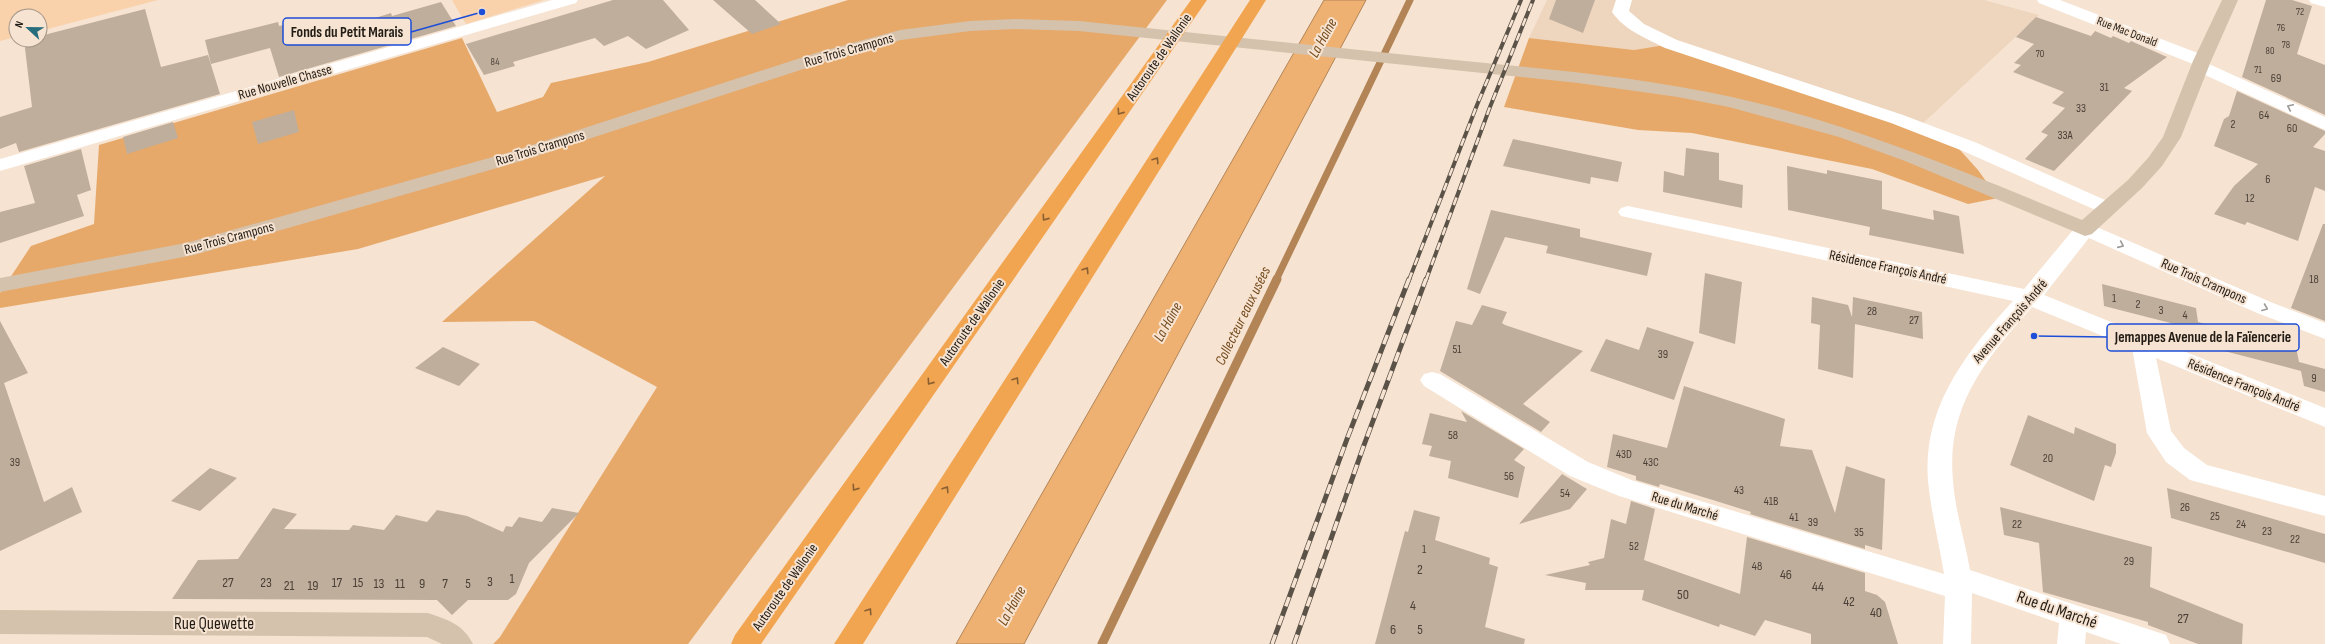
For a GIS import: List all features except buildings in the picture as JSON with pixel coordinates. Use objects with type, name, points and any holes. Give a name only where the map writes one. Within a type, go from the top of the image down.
[{"type":"highway","name":"Autoroute de Wallonie","points":[[745,644],[1199,0]]},
{"type":"highway","points":[[848,644],[1258,0]]},
{"type":"street","name":"Rue Nouvelle Chasse","points":[[0,165],[570,0]]},
{"type":"street","points":[[1624,0],[1620,12],[1638,28],[1670,44],[1897,119],[1970,147],[2107,208]]},
{"type":"street","name":"Avenue François André","points":[[1957,644],[1958,583],[1946,518],[1940,448],[1951,400],[1979,353],[1993,335],[2058,264],[2085,229],[2150,167],[2172,137],[2201,64],[2230,0]]},
{"type":"street","points":[[2317,0],[2325,2]]},
{"type":"street","name":"Rue Mac Donald","points":[[2045,1],[2201,64],[2325,124]]},
{"type":"street","name":"Rue Trois Crampons","points":[[0,285],[195,248],[514,157],[825,56],[900,35],[970,26],[1016,24],[1079,26],[1578,78],[1678,92],[1731,102],[1846,133],[1912,156],[2085,229],[2265,308],[2325,331]]},
{"type":"street","name":"Résidence François André","points":[[1628,212],[2029,297],[2325,418]]},
{"type":"street","points":[[2142,343],[2159,433],[2174,455],[2199,473],[2325,506]]},
{"type":"street","name":"Rue du Marché","points":[[1432,380],[1579,469],[1628,489],[2073,616],[2156,644]]},
{"type":"street","points":[[2071,644],[2073,616]]},
{"type":"street","name":"Rue Quewette","points":[[0,622],[428,625],[449,633],[460,644]]},
{"type":"shaded area","points":[[0,0],[158,0],[48,29],[48,8],[8,8],[8,39],[0,41]]},
{"type":"shaded area","points":[[452,0],[544,0],[466,24]]},
{"type":"shaded area","points":[[848,0],[1167,0],[688,644],[493,644],[500,637],[657,387],[534,321],[442,322],[605,176],[358,249],[0,308],[0,293],[31,246],[94,224],[99,145],[462,38],[497,112],[543,97],[551,83],[648,62]]},
{"type":"shaded area","points":[[1547,0],[1984,0],[2039,15],[1919,127],[1671,44],[1634,50],[1529,38]]},
{"type":"shaded area","points":[[1529,38],[1634,50],[1671,44],[1951,140],[1978,170],[1998,198],[1968,204],[1872,169],[1692,133],[1638,130],[1504,107]]},
{"type":"water","name":"La Haine","points":[[1324,0],[1366,0],[1024,644],[956,644]]},
{"type":"waterway","name":"Collecteur eaux usées","points":[[1276,280],[1410,0]]},
{"type":"waterway","name":"Collecteur eaux usées","points":[[1102,644],[1277,279]]},
{"type":"railway","points":[[1409,280],[1477,105],[1521,0]]},
{"type":"railway","points":[[1426,280],[1490,107],[1533,0]]},
{"type":"railway","points":[[1272,644],[1347,439],[1409,279]]},
{"type":"railway","points":[[1294,644],[1364,445],[1426,279]]},
{"type":"place","name":"Fonds du Petit Marais","points":[[482,12]]},
{"type":"place","name":"Jemappes Avenue de la Faïencerie","points":[[2034,336]]}]
